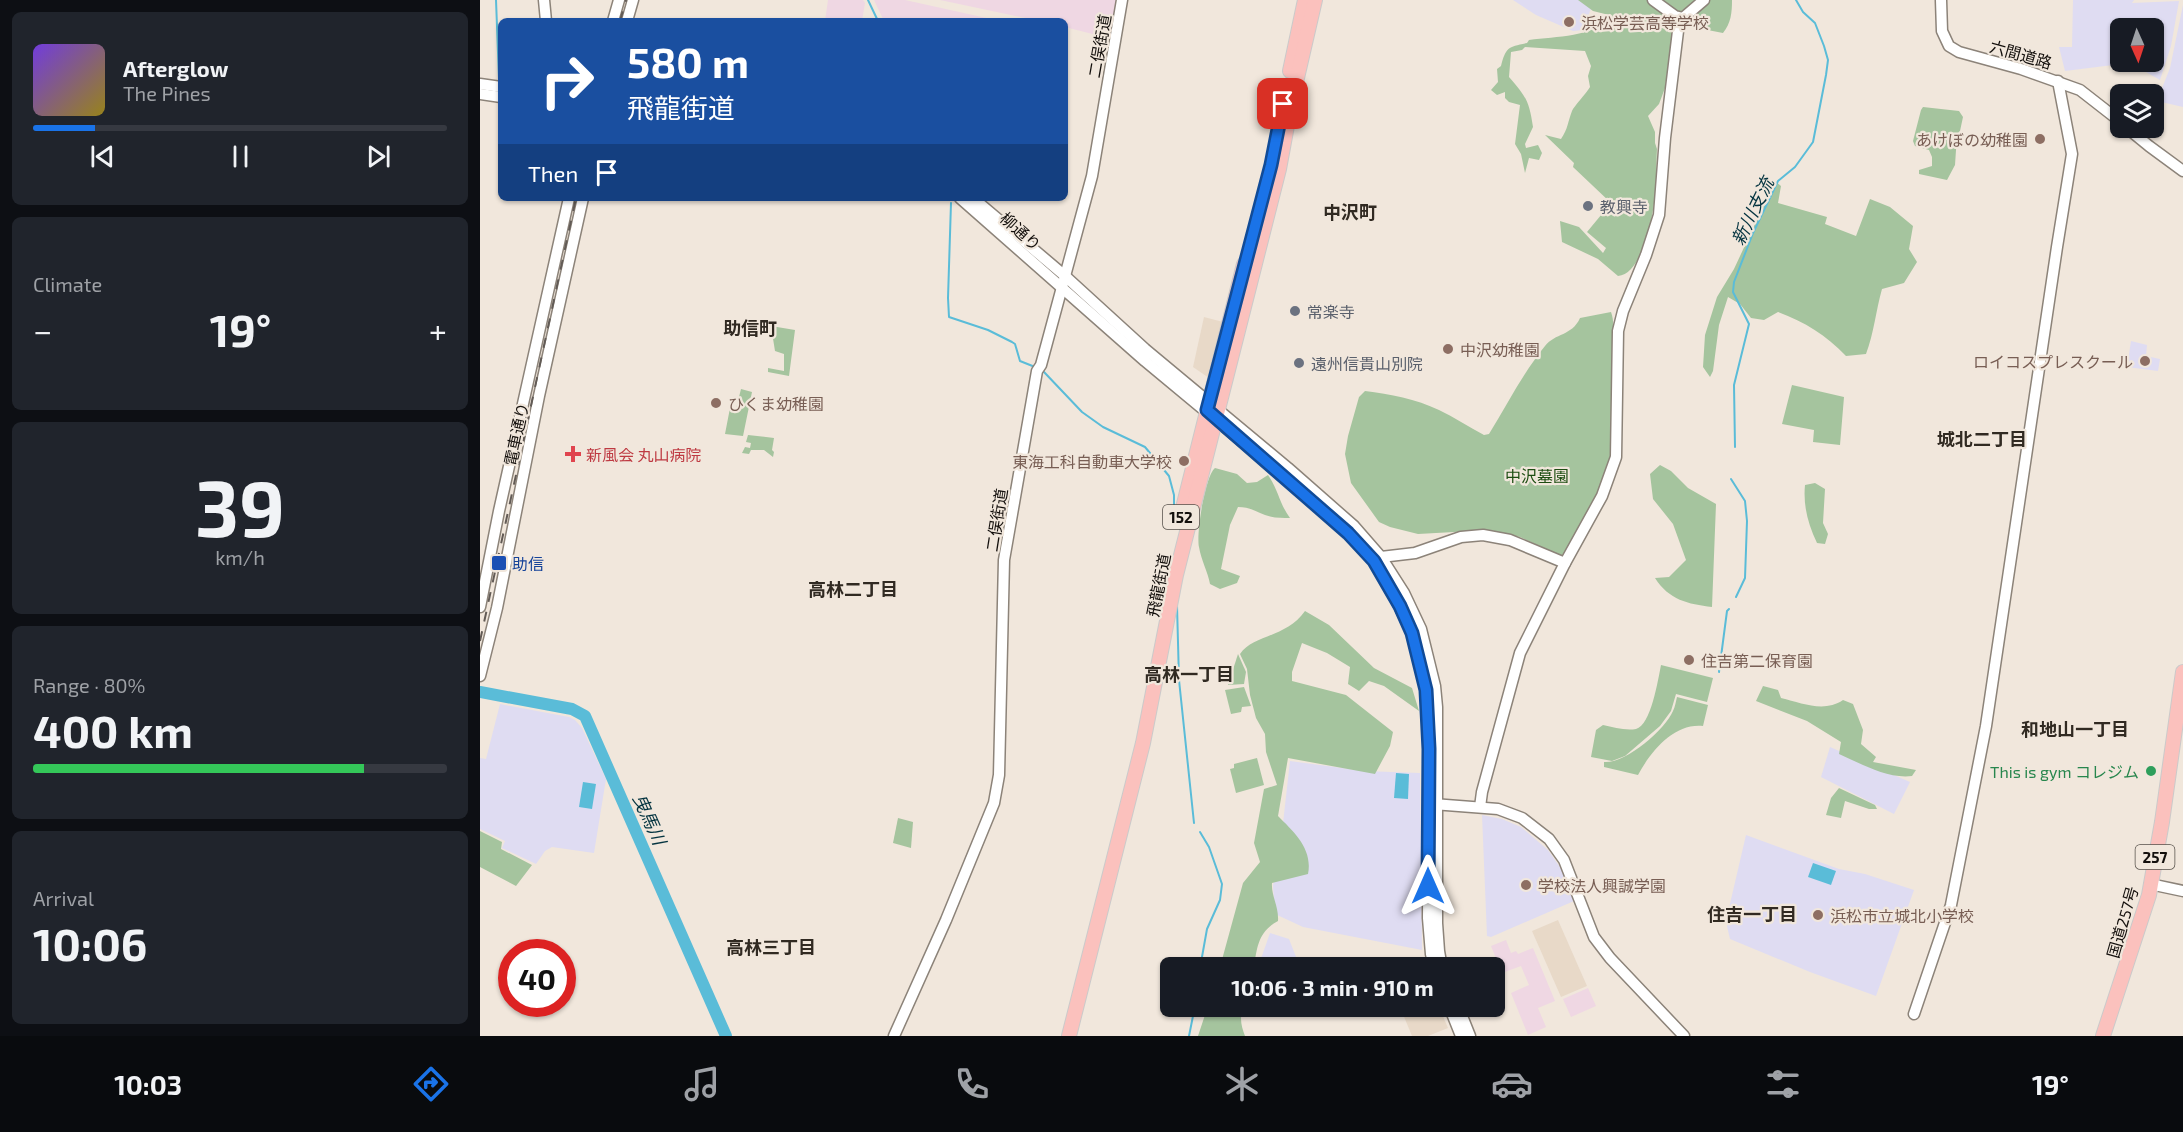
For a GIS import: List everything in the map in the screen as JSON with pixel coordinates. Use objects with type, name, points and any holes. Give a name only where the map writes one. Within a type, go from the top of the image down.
[{"type":"highway","name":"飛龍街道","points":[[1069,1036],[1143,743],[1212,409],[1271,165],[1305,0]]},
{"type":"highway","name":"飛龍街道","points":[[1063,1036],[1137,742],[1176,539],[1279,169],[1291,104],[1315,0]]},
{"type":"highway","name":"国道257号","points":[[2103,1036],[2149,895],[2182,694],[2183,672]]},
{"type":"street","points":[[544,0],[546,18]]},
{"type":"street","points":[[615,18],[619,0]]},
{"type":"street","points":[[628,18],[633,0]]},
{"type":"street","name":"二俣街道","points":[[894,1036],[994,803],[999,775],[1004,560],[1037,371],[1041,365],[1092,176],[1122,0]]},
{"type":"street","points":[[1653,0],[1675,16],[1683,18]]},
{"type":"street","points":[[1480,807],[1482,792],[1520,653],[1602,496],[1616,457],[1618,331],[1623,311],[1646,255],[1659,215],[1678,31],[1683,18],[1704,0]]},
{"type":"street","name":"六間道路","points":[[1941,0],[1942,31],[1948,46],[1959,52],[2058,81],[2080,90],[2110,113]]},
{"type":"street","points":[[1914,1014],[1951,905],[1986,726],[2056,247],[2072,154],[2058,81]]},
{"type":"street","points":[[480,84],[498,87]]},
{"type":"street","points":[[480,94],[498,97]]},
{"type":"street","points":[[2140,138],[2183,171]]},
{"type":"street","points":[[560,201],[561,212]]},
{"type":"street","name":"電車通り","points":[[480,607],[567,201]]},
{"type":"street","name":"電車通り","points":[[480,676],[497,608],[535,418],[582,201]]},
{"type":"street","name":"柳通り","points":[[964,201],[1063,281]]},
{"type":"street","name":"柳通り","points":[[976,201],[1063,281]]},
{"type":"street","points":[[1063,281],[1145,361],[1212,409],[1354,526],[1381,557],[1404,593],[1421,629],[1430,660],[1437,707],[1428,918],[1432,957]]},
{"type":"street","points":[[1212,409],[1348,533],[1374,561],[1387,580],[1412,633],[1426,690],[1434,805],[1440,957]]},
{"type":"street","points":[[1381,557],[1414,553],[1461,537],[1483,535],[1510,540],[1565,563]]},
{"type":"street","points":[[1434,805],[1498,809],[1516,815],[1549,839],[1564,860],[1594,937],[1610,958],[1684,1036]]},
{"type":"street","points":[[2150,884],[2183,891]]},
{"type":"street","points":[[1453,1017],[1461,1036]]},
{"type":"street","points":[[1462,1017],[1470,1036]]},
{"type":"shaded area","points":[[828,0],[863,0],[865,3],[862,18],[825,18]]},
{"type":"shaded area","points":[[874,0],[905,0],[986,18],[883,18]]},
{"type":"shaded area","points":[[940,0],[1117,0],[1112,39],[1068,28],[1068,18],[1026,18]]},
{"type":"shaded area","name":"浜松学芸高等学校","points":[[1513,0],[1587,0],[1593,3],[1583,30],[1573,31],[1536,15]]},
{"type":"shaded area","points":[[2073,0],[2134,0],[2132,3],[2179,1],[2171,46],[2164,68],[2164,18],[2110,18],[2110,65],[2065,71],[2059,47],[2072,47]]},
{"type":"shaded area","points":[[2183,5],[2183,107],[2164,103],[2164,84],[2170,68]]},
{"type":"shaded area","points":[[2146,72],[2163,72],[2160,80]]},
{"type":"shaded area","points":[[1204,317],[1223,322],[1209,378],[1193,367]]},
{"type":"shaded area","points":[[2131,341],[2147,345],[2146,356],[2160,359],[2158,371],[2127,367]]},
{"type":"shaded area","points":[[500,704],[569,717],[582,728],[606,779],[594,853],[552,847],[545,851],[536,864],[502,848],[505,841],[480,829],[480,758],[486,759]]},
{"type":"shaded area","points":[[1830,747],[1910,782],[1894,814],[1821,777]]},
{"type":"shaded area","points":[[1290,761],[1364,771],[1420,773],[1422,950],[1303,927],[1275,914],[1273,886],[1281,841]]},
{"type":"shaded area","name":"学校法人興誠学園","points":[[1482,815],[1502,819],[1521,827],[1548,850],[1562,870],[1574,901],[1491,937],[1487,936]]},
{"type":"shaded area","points":[[1746,835],[1839,869],[1865,874],[1914,890],[1876,996],[1730,939],[1727,926],[1729,908]]},
{"type":"shaded area","points":[[1558,920],[1587,986],[1561,997],[1532,931]]},
{"type":"shaded area","points":[[1270,933],[1289,939],[1296,957],[1262,957]]},
{"type":"shaded area","points":[[1506,940],[1511,953],[1516,951],[1518,954],[1533,948],[1555,1001],[1538,1008],[1546,1027],[1528,1035],[1511,993],[1529,985],[1521,966],[1505,972],[1505,957],[1495,957],[1491,946]]},
{"type":"shaded area","points":[[1588,988],[1596,1006],[1571,1017],[1563,999]]},
{"type":"shaded area","points":[[1404,1017],[1443,1017],[1448,1028],[1428,1036],[1412,1036]]},
{"type":"green space","points":[[1578,0],[1732,0],[1730,18],[1723,33],[1687,26],[1673,28],[1665,88],[1659,104],[1648,116],[1655,132],[1657,149],[1656,190],[1652,216],[1640,255],[1627,273],[1618,276],[1598,259],[1562,242],[1560,221],[1579,227],[1603,253],[1606,248],[1587,232],[1611,203],[1573,167],[1574,163],[1545,135],[1561,139],[1573,109],[1590,87],[1588,76],[1591,66],[1585,51],[1525,47],[1522,50],[1511,52],[1509,77],[1526,99],[1533,127],[1525,144],[1526,148],[1538,145],[1542,153],[1539,160],[1529,158],[1525,173],[1521,154],[1515,144],[1520,105],[1509,102],[1505,98],[1505,92],[1497,95],[1491,90],[1498,82],[1497,69],[1501,66],[1506,51],[1512,47],[1527,43],[1529,40],[1585,32],[1605,23],[1613,16],[1593,11]]},
{"type":"green space","points":[[1923,107],[1959,111],[1963,117],[1957,135],[1955,165],[1947,180],[1919,174],[1919,170],[1932,166],[1929,150],[1915,146],[1913,141]]},
{"type":"green space","points":[[1775,181],[1781,186],[1778,203],[1827,217],[1825,224],[1856,236],[1870,199],[1890,207],[1913,226],[1909,249],[1917,262],[1904,283],[1882,289],[1866,354],[1846,356],[1815,330],[1778,312],[1764,320],[1751,318],[1740,304],[1728,297],[1719,325],[1713,371],[1710,377],[1703,367],[1705,335],[1717,297],[1734,269]]},
{"type":"green space","name":"中沢墓園","points":[[1611,312],[1614,422],[1611,460],[1593,505],[1569,548],[1561,556],[1520,537],[1490,530],[1418,534],[1379,522],[1351,483],[1345,454],[1359,397],[1365,391],[1393,395],[1430,406],[1484,435],[1489,434],[1530,367],[1549,342],[1573,328],[1580,318]]},
{"type":"green space","points":[[771,326],[795,330],[789,376],[768,372],[768,368],[784,371],[784,354],[775,351]]},
{"type":"green space","points":[[1792,385],[1844,397],[1840,445],[1813,442],[1814,430],[1782,424]]},
{"type":"green space","points":[[741,389],[752,392],[743,436],[725,434],[730,408],[736,409]]},
{"type":"green space","points":[[748,435],[774,438],[773,457],[764,450],[751,450],[749,454],[742,453],[745,447],[750,448],[751,443],[746,442]]},
{"type":"green space","points":[[1660,465],[1671,471],[1688,488],[1716,504],[1712,607],[1680,600],[1666,591],[1655,578],[1669,577],[1686,560],[1673,524],[1653,499],[1650,474]]},
{"type":"green space","points":[[1215,468],[1237,474],[1247,483],[1257,482],[1268,475],[1290,518],[1271,517],[1249,508],[1238,507],[1230,525],[1221,569],[1240,576],[1237,583],[1220,589],[1210,584],[1198,540],[1205,493],[1211,473]]},
{"type":"green space","points":[[1815,483],[1825,489],[1823,523],[1828,534],[1825,544],[1817,543],[1806,508],[1805,485]]},
{"type":"green space","points":[[1305,611],[1329,625],[1374,668],[1412,688],[1419,711],[1384,686],[1369,681],[1359,691],[1348,684],[1350,667],[1327,653],[1302,643],[1292,672],[1292,681],[1346,695],[1393,732],[1390,746],[1375,774],[1288,758],[1278,816],[1296,835],[1305,849],[1309,865],[1308,874],[1272,883],[1278,921],[1263,934],[1256,957],[1223,957],[1243,883],[1260,862],[1254,843],[1264,789],[1277,785],[1266,752],[1265,734],[1256,718],[1250,695],[1247,669],[1240,654],[1253,643],[1280,631],[1297,620]]},
{"type":"green space","points":[[1238,654],[1246,672],[1244,684],[1228,685]]},
{"type":"green space","points":[[1661,665],[1713,678],[1707,702],[1676,694],[1671,711],[1660,726],[1625,756],[1612,761],[1591,757],[1596,730],[1603,725],[1628,730],[1641,726],[1650,711]]},
{"type":"green space","points":[[1763,686],[1778,690],[1781,698],[1805,704],[1828,706],[1843,700],[1853,704],[1863,730],[1861,744],[1876,757],[1873,762],[1916,770],[1912,776],[1893,775],[1875,770],[1839,754],[1841,742],[1807,721],[1756,701]]},
{"type":"green space","points":[[1244,687],[1251,706],[1242,707],[1241,712],[1231,714],[1225,690]]},
{"type":"green space","points":[[1677,697],[1708,705],[1703,726],[1682,729],[1664,740],[1638,775],[1604,767],[1604,762],[1623,758],[1653,736],[1669,719]]},
{"type":"green space","points":[[1257,758],[1264,785],[1236,793],[1230,769],[1234,768],[1234,764]]},
{"type":"green space","points":[[1839,788],[1875,805],[1877,809],[1869,809],[1845,801],[1841,818],[1826,815],[1831,798]]},
{"type":"green space","points":[[898,818],[913,822],[911,848],[893,843]]},
{"type":"green space","points":[[480,831],[502,842],[501,849],[532,865],[516,886],[480,867]]},
{"type":"green space","points":[[1204,1017],[1241,1017],[1245,1036],[1198,1036]]},
{"type":"water","points":[[1396,773],[1409,774],[1408,799],[1394,798]]},
{"type":"water","points":[[583,782],[596,784],[592,809],[579,807]]},
{"type":"water","points":[[1813,863],[1836,871],[1831,885],[1808,877]]},
{"type":"waterway","points":[[496,0],[498,53]]},
{"type":"waterway","points":[[868,0],[877,18]]},
{"type":"waterway","name":"新川支流","points":[[1735,447],[1734,385],[1749,324],[1733,292],[1734,282],[1753,233],[1778,181],[1795,167],[1813,142],[1826,75],[1828,60],[1815,23],[1803,12],[1796,0]]},
{"type":"waterway","points":[[951,203],[949,317],[988,330],[1012,342],[1015,344],[1020,361],[1035,367]]},
{"type":"waterway","points":[[1044,372],[1082,412],[1103,427],[1145,447],[1169,476],[1174,495],[1174,513]]},
{"type":"waterway","name":"新川支流","points":[[1731,479],[1745,501],[1747,521],[1745,578],[1736,597]]},
{"type":"waterway","points":[[1177,605],[1179,680],[1194,823]]},
{"type":"waterway","points":[[1719,672],[1729,609]]},
{"type":"waterway","name":"曳馬川","points":[[480,692],[572,709],[585,716],[726,1036]]},
{"type":"waterway","points":[[1200,832],[1209,847],[1222,884],[1220,900],[1207,929],[1202,957]]},
{"type":"waterway","points":[[1189,1036],[1193,1017]]},
{"type":"railway","points":[[621,18],[626,0]]},
{"type":"railway","points":[[480,641],[575,201]]},
{"type":"place","name":"浜松学芸高等学校","points":[[1569,22]]},
{"type":"place","name":"あけぼの幼稚園","points":[[2040,139]]},
{"type":"place","name":"教興寺","points":[[1588,206]]},
{"type":"place","name":"常楽寺","points":[[1295,311]]},
{"type":"place","name":"中沢幼稚園","points":[[1448,349]]},
{"type":"place","name":"ロイコスプレスクール","points":[[2145,361]]},
{"type":"place","name":"遠州信貴山別院","points":[[1299,363]]},
{"type":"place","name":"ひくま幼稚園","points":[[716,403]]},
{"type":"place","name":"新風会 丸山病院","points":[[573,454]]},
{"type":"place","name":"東海工科自動車大学校","points":[[1184,461]]},
{"type":"place","name":"助信","points":[[499,563]]},
{"type":"place","name":"住吉第二保育園","points":[[1689,660]]},
{"type":"place","name":"This is gym コレジム","points":[[2151,771]]},
{"type":"place","name":"学校法人興誠学園","points":[[1526,885]]},
{"type":"place","name":"浜松市立城北小学校","points":[[1818,915]]},
{"type":"district","name":"中沢町","points":[[1350,212]]},
{"type":"district","name":"助信町","points":[[750,328]]},
{"type":"district","name":"城北二丁目","points":[[1982,439]]},
{"type":"district","name":"高林二丁目","points":[[853,589]]},
{"type":"district","name":"高林一丁目","points":[[1189,674]]},
{"type":"district","name":"和地山一丁目","points":[[2075,729]]},
{"type":"district","name":"住吉一丁目","points":[[1752,914]]},
{"type":"district","name":"高林三丁目","points":[[771,947]]},
{"type":"route","points":[[1283,104],[1271,165],[1207,410],[1348,533],[1374,561],[1400,606],[1412,633],[1421,663],[1428,709],[1428,886]]}]
